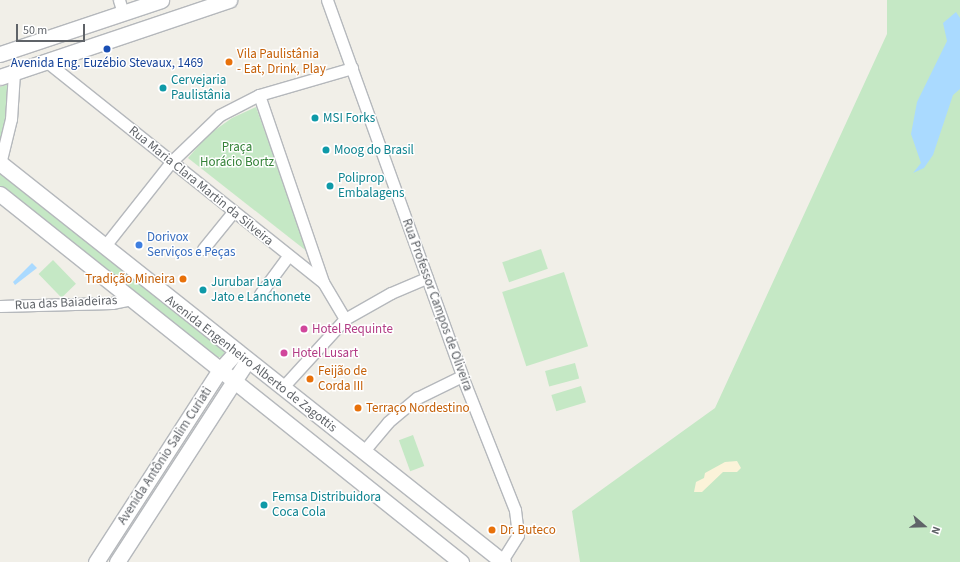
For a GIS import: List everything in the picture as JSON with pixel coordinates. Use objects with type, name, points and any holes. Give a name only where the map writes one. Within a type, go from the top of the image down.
[{"type":"main road","points":[[0,54],[121,7],[162,0]]},
{"type":"main road","points":[[7,75],[229,0]]},
{"type":"main road","points":[[114,39],[124,24],[121,7]]},
{"type":"main road","name":"Avenida Engenheiro Alberto de Zagottis","points":[[0,164],[241,357],[502,562]]},
{"type":"main road","name":"Avenida Engenheiro Alberto de Zagottis","points":[[0,194],[233,382],[461,562]]},
{"type":"main road","name":"Avenida Antônio Salim Curiati","points":[[96,562],[220,371],[241,357]]},
{"type":"main road","name":"Avenida Antônio Salim Curiati","points":[[117,562],[233,382],[241,357]]},
{"type":"main road","points":[[198,404],[210,407],[211,416]]},
{"type":"main road","points":[[122,522],[138,530]]},
{"type":"street","name":"Rua Professor Campos de Oliveira","points":[[327,0],[462,376],[499,464],[518,523],[514,545],[502,562]]},
{"type":"street","name":"Rua Maria Clara Martin da Silveira","points":[[46,62],[172,161],[232,212],[323,282],[345,319]]},
{"type":"street","points":[[104,247],[172,161],[220,115],[259,95],[352,68]]},
{"type":"street","points":[[0,164],[11,119],[7,75]]},
{"type":"street","points":[[259,95],[323,282]]},
{"type":"street","points":[[203,249],[232,212]]},
{"type":"street","points":[[260,294],[288,256]]},
{"type":"street","points":[[282,388],[345,319],[391,293],[427,278]]},
{"type":"street","name":"Rua das Baiadeiras","points":[[0,306],[112,303],[132,299]]},
{"type":"street","points":[[363,452],[388,422],[417,398],[462,376]]},
{"type":"green space","points":[[887,0],[960,0],[960,562],[580,562],[572,511],[715,408],[887,34]]},
{"type":"green space","points":[[12,83],[9,115],[0,143],[0,87]]},
{"type":"green space","name":"Praça Horácio Bortz","points":[[256,107],[309,253],[188,158],[208,135],[232,118]]},
{"type":"green space","points":[[0,173],[223,348],[225,355],[217,358],[0,186]]},
{"type":"green space","points":[[541,249],[548,269],[509,282],[502,262]]},
{"type":"green space","points":[[53,260],[76,284],[62,298],[39,274]]},
{"type":"green space","points":[[564,272],[588,346],[526,366],[502,292]]},
{"type":"green space","points":[[575,363],[579,378],[549,386],[545,371]]},
{"type":"green space","points":[[581,386],[586,402],[556,411],[551,395]]},
{"type":"green space","points":[[413,435],[424,466],[410,471],[399,440]]},
{"type":"sand","points":[[737,461],[741,468],[737,472],[723,472],[702,492],[694,492],[696,482],[704,478],[705,473],[725,462]]},
{"type":"water","points":[[956,12],[960,18],[960,89],[953,95],[933,155],[924,168],[913,173],[921,163],[911,134],[917,102],[947,41],[943,23]]},
{"type":"water","points":[[32,263],[37,268],[15,285],[13,282]]},
{"type":"place","name":"Avenida Eng. Euzébio Stevaux, 1469","points":[[107,49]]},
{"type":"place","name":"Vila Paulistânia - Eat, Drink, Play","points":[[229,62]]},
{"type":"place","name":"Cervejaria Paulistânia","points":[[163,88]]},
{"type":"place","name":"MSI Forks","points":[[315,118]]},
{"type":"place","name":"Moog do Brasil","points":[[326,150]]},
{"type":"place","name":"Poliprop Embalagens","points":[[330,186]]},
{"type":"place","name":"Dorivox Serviços e Peças","points":[[139,245]]},
{"type":"place","name":"Tradição Mineira","points":[[183,279]]},
{"type":"place","name":"Jurubar Lava Jato e Lanchonete","points":[[203,290]]},
{"type":"place","name":"Hotel Requinte","points":[[304,329]]},
{"type":"place","name":"Hotel Lusart","points":[[284,353]]},
{"type":"place","name":"Feijão de Corda III","points":[[310,379]]},
{"type":"place","name":"Terraço Nordestino","points":[[358,408]]},
{"type":"place","name":"Femsa Distribuidora Coca Cola","points":[[264,505]]},
{"type":"place","name":"Dr. Buteco","points":[[492,530]]}]
